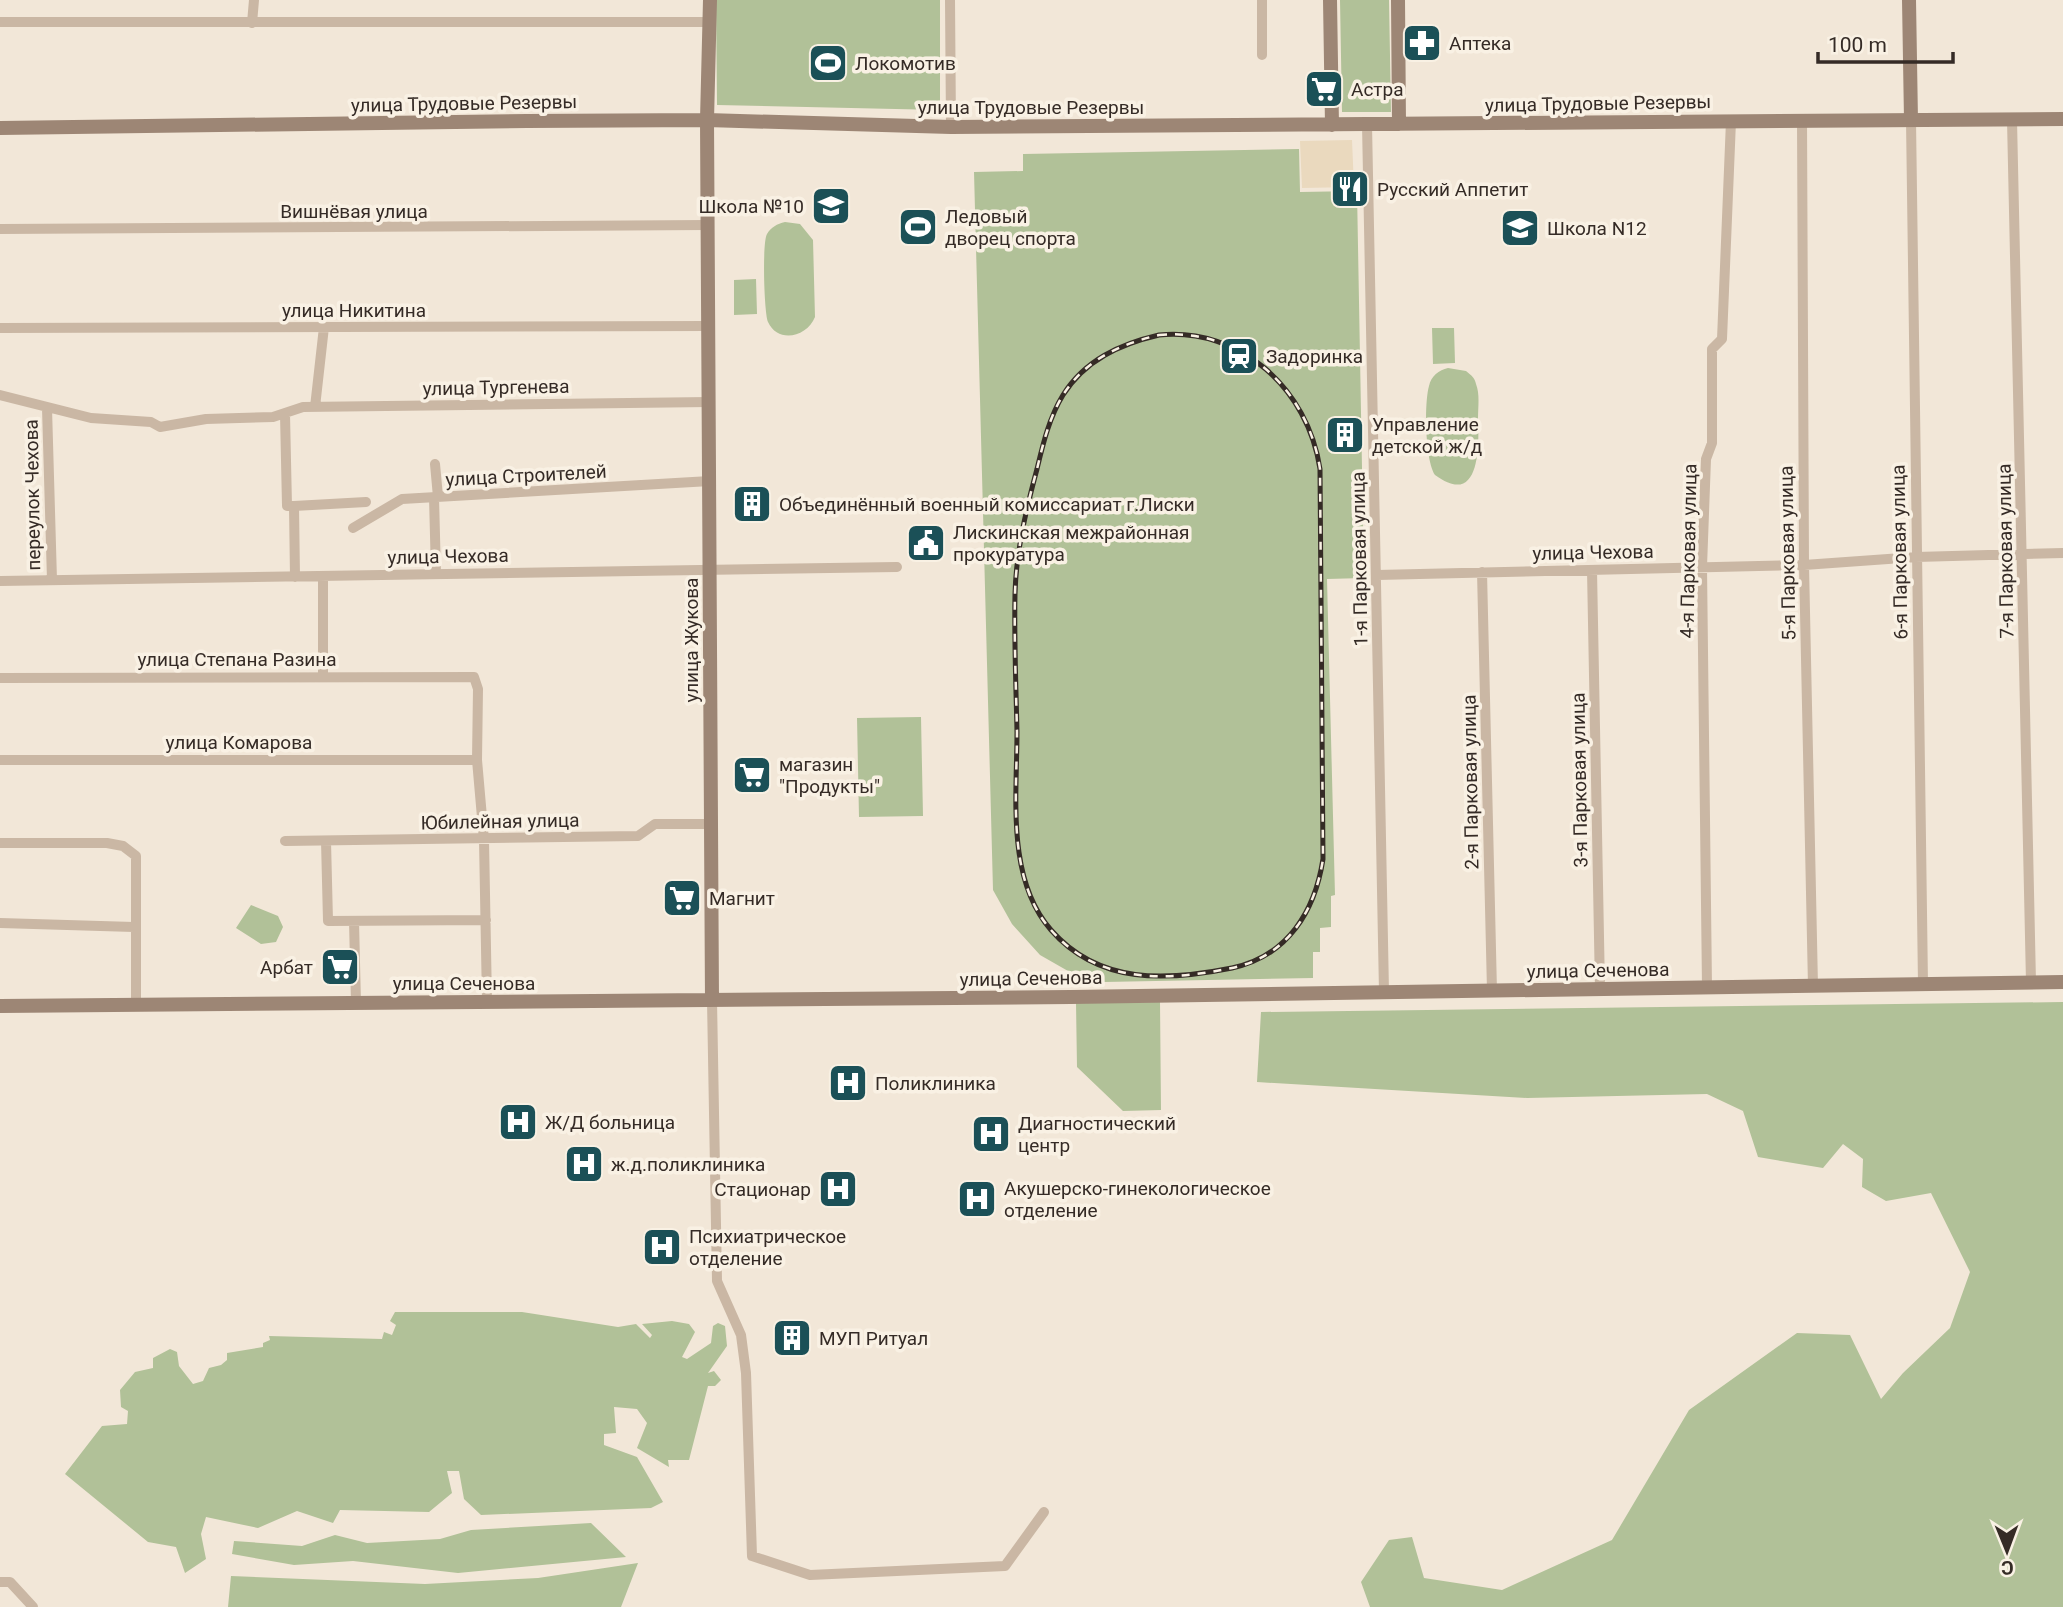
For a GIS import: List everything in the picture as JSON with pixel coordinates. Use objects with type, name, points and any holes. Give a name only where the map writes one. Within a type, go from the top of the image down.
[{"type":"main road","name":"улица Жукова","points":[[710,0],[706,120],[712,1000]]},
{"type":"main road","points":[[1330,0],[1332,125]]},
{"type":"main road","points":[[1398,0],[1399,124]]},
{"type":"main road","points":[[1909,0],[1911,120]]},
{"type":"main road","name":"улица Трудовые Резервы","points":[[0,128],[706,120],[951,127],[2063,119]]},
{"type":"main road","name":"улица Сеченова","points":[[0,1006],[1492,991],[2063,982]]},
{"type":"street","points":[[252,23],[254,0]]},
{"type":"street","points":[[950,0],[951,127]]},
{"type":"street","points":[[1262,0],[1262,55]]},
{"type":"street","points":[[0,22],[710,22]]},
{"type":"street","name":"5-я Парковая улица","points":[[1802,120],[1804,565],[1813,986]]},
{"type":"street","name":"6-я Парковая улица","points":[[1911,120],[1923,984]]},
{"type":"street","name":"7-я Парковая улица","points":[[2012,120],[2031,982]]},
{"type":"street","name":"4-я Парковая улица","points":[[1707,987],[1702,567],[1706,459],[1712,443],[1712,349],[1723,339],[1731,121]]},
{"type":"street","name":"1-я Парковая улица","points":[[1367,124],[1384,992]]},
{"type":"street","name":"Вишнёвая улица","points":[[0,229],[707,225]]},
{"type":"street","name":"улица Никитина","points":[[0,328],[708,326]]},
{"type":"street","points":[[315,407],[324,327]]},
{"type":"street","name":"переулок Чехова","points":[[0,396],[91,418],[151,422],[160,427],[187,421],[285,414]]},
{"type":"street","name":"улица Тургенева","points":[[285,414],[303,407],[709,402]]},
{"type":"street","name":"переулок Чехова","points":[[47,408],[52,580]]},
{"type":"street","points":[[285,414],[287,506],[366,502]]},
{"type":"street","points":[[435,464],[436,574]]},
{"type":"street","name":"улица Строителей","points":[[353,528],[402,499],[710,481]]},
{"type":"street","points":[[294,506],[295,577]]},
{"type":"street","name":"улица Чехова","points":[[1377,575],[1804,565],[1916,557],[2063,554]]},
{"type":"street","name":"улица Чехова","points":[[0,581],[897,567]]},
{"type":"street","name":"3-я Парковая улица","points":[[1592,570],[1600,989]]},
{"type":"street","name":"2-я Парковая улица","points":[[1482,572],[1492,991]]},
{"type":"street","points":[[323,576],[323,676]]},
{"type":"street","name":"улица Степана Разина","points":[[0,677],[474,677],[478,690],[477,760]]},
{"type":"street","name":"улица Комарова","points":[[0,760],[477,760]]},
{"type":"street","points":[[477,760],[484,840],[487,1002]]},
{"type":"street","name":"Юбилейная улица","points":[[285,841],[638,836],[656,824],[711,824]]},
{"type":"street","points":[[326,841],[328,921],[486,920]]},
{"type":"street","points":[[0,843],[107,843],[123,846],[136,856],[136,1005]]},
{"type":"street","points":[[354,921],[356,1003]]},
{"type":"street","points":[[0,923],[134,927]]},
{"type":"street","name":"улица Жукова","points":[[712,1000],[718,1281],[741,1335],[746,1373],[752,1556],[810,1575],[1004,1566],[1044,1512]]},
{"type":"street","points":[[0,1582],[10,1582],[33,1607]]},
{"type":"green space","name":"Локомотив","points":[[716,0],[940,0],[940,110],[717,105]]},
{"type":"green space","points":[[1340,0],[1389,0],[1391,112],[1342,112]]},
{"type":"green space","points":[[1299,149],[1300,192],[1357,191],[1364,578],[1327,579],[1335,895],[1331,896],[1331,927],[1320,928],[1320,952],[1313,952],[1313,978],[1104,982],[1068,971],[1040,955],[1012,924],[993,890],[974,172],[1023,171],[1023,154]]},
{"type":"green space","points":[[785,222],[800,224],[813,240],[815,317],[806,329],[792,335],[778,333],[773,329],[768,322],[765,305],[765,240],[772,228]]},
{"type":"green space","points":[[756,279],[757,314],[734,315],[734,280]]},
{"type":"green space","points":[[1432,328],[1454,328],[1455,363],[1433,364]]},
{"type":"green space","points":[[1448,368],[1466,371],[1471,375],[1478,392],[1477,456],[1469,479],[1461,484],[1450,483],[1435,475],[1427,445],[1429,386],[1436,374]]},
{"type":"green space","points":[[921,717],[923,816],[859,817],[857,718]]},
{"type":"green space","points":[[251,905],[278,916],[283,927],[276,942],[261,944],[236,928]]},
{"type":"green space","points":[[1160,1002],[1161,1110],[1123,1111],[1077,1067],[1076,1003]]},
{"type":"green space","points":[[2063,1002],[2063,1607],[1370,1607],[1361,1582],[1389,1540],[1412,1537],[1424,1578],[1502,1590],[1612,1540],[1689,1410],[1797,1333],[1850,1335],[1881,1399],[1903,1373],[1950,1328],[1970,1272],[1931,1193],[1886,1201],[1862,1187],[1863,1159],[1843,1144],[1823,1168],[1758,1157],[1743,1111],[1707,1094],[1527,1098],[1257,1082],[1261,1012]]},
{"type":"green space","points":[[395,1312],[522,1312],[618,1327],[636,1324],[650,1338],[652,1335],[642,1324],[672,1321],[689,1324],[695,1332],[682,1357],[687,1359],[711,1343],[713,1326],[718,1323],[725,1326],[727,1346],[708,1373],[714,1371],[721,1380],[715,1386],[708,1386],[689,1460],[668,1460],[669,1467],[637,1448],[647,1423],[637,1409],[614,1407],[616,1433],[604,1434],[604,1445],[637,1457],[663,1502],[651,1508],[481,1515],[464,1499],[459,1471],[447,1471],[452,1493],[429,1512],[340,1510],[333,1523],[297,1511],[258,1528],[206,1517],[201,1534],[206,1559],[185,1573],[176,1547],[148,1542],[65,1474],[102,1426],[127,1424],[128,1411],[121,1407],[120,1390],[135,1372],[153,1368],[153,1358],[170,1349],[177,1352],[179,1366],[193,1384],[203,1381],[209,1368],[221,1365],[227,1360],[227,1353],[263,1347],[263,1343],[270,1340],[269,1336],[382,1339],[384,1332],[392,1335],[396,1325],[390,1321]]},
{"type":"green space","points":[[591,1523],[626,1557],[458,1573],[353,1561],[294,1565],[232,1554],[234,1541],[302,1546],[335,1535],[367,1543],[440,1539],[471,1530]]},
{"type":"green space","points":[[638,1563],[621,1607],[228,1607],[231,1576],[425,1584],[538,1578]]},
{"type":"shaded area","points":[[1352,140],[1354,187],[1302,188],[1300,141]]},
{"type":"railway","points":[[1159,335],[1189,335],[1217,341],[1243,353],[1266,369],[1285,389],[1301,413],[1313,440],[1320,469],[1323,859],[1319,878],[1305,913],[1296,928],[1269,953],[1232,968],[1159,976],[1112,970],[1090,961],[1070,948],[1051,930],[1037,909],[1027,886],[1020,862],[1017,835],[1015,628],[1017,563],[1022,531],[1044,441],[1058,404],[1072,383],[1093,363],[1131,343],[1159,335]]},
{"type":"place","name":"Аптека","points":[[1422,43]]},
{"type":"place","name":"Локомотив","points":[[828,63]]},
{"type":"place","name":"Астра","points":[[1324,89]]},
{"type":"place","name":"Русский Аппетит","points":[[1350,189]]},
{"type":"place","name":"Школа №10","points":[[831,206]]},
{"type":"place","name":"Ледовый дворец спорта","points":[[918,227]]},
{"type":"place","name":"Школа N12","points":[[1520,228]]},
{"type":"place","name":"Задоринка","points":[[1239,356]]},
{"type":"place","name":"Управление детской ж/д","points":[[1345,435]]},
{"type":"place","name":"Объединённый военный комиссариат г.Лиски","points":[[752,504]]},
{"type":"place","name":"Лискинская межрайонная прокуратура","points":[[926,543]]},
{"type":"place","name":"магазин \"Продукты\"","points":[[752,775]]},
{"type":"place","name":"Магнит","points":[[682,898]]},
{"type":"place","name":"Арбат","points":[[340,967]]},
{"type":"place","name":"Поликлиника","points":[[848,1083]]},
{"type":"place","name":"Ж/Д больница","points":[[518,1122]]},
{"type":"place","name":"Диагностический центр","points":[[991,1134]]},
{"type":"place","name":"ж.д.поликлиника","points":[[584,1164]]},
{"type":"place","name":"Стационар","points":[[838,1189]]},
{"type":"place","name":"Акушерско-гинекологическое отделение","points":[[977,1199]]},
{"type":"place","name":"Психиатрическое отделение","points":[[662,1247]]},
{"type":"place","name":"МУП Ритуал","points":[[792,1338]]}]
